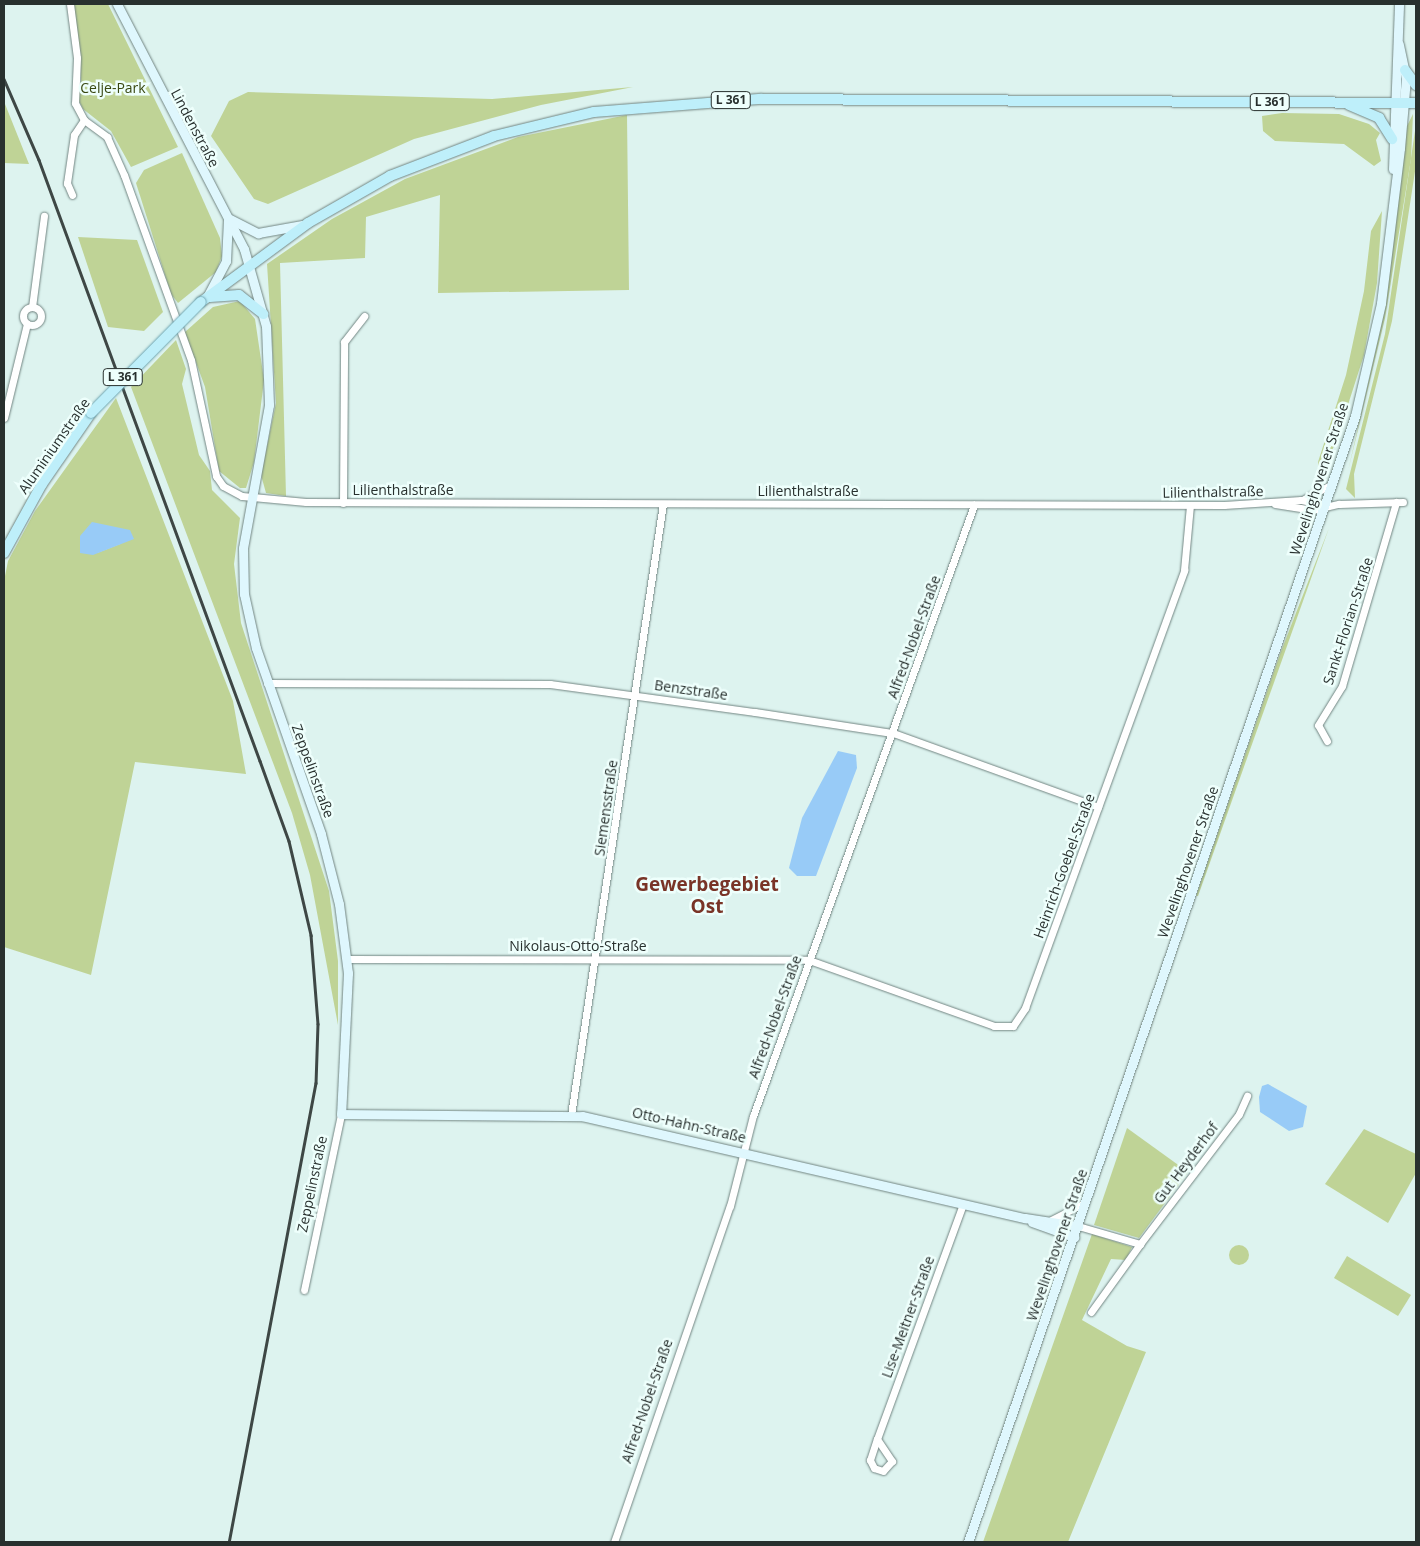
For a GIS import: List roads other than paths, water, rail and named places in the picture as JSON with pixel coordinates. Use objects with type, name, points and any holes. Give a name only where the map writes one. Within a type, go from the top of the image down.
[{"type":"main road","points":[[1405,70],[1416,85]]},
{"type":"main road","name":"L 361","points":[[250,264],[308,223],[378,182],[451,150],[542,123],[632,106],[761,99],[1416,103]]},
{"type":"main road","name":"L 361","points":[[1339,102],[1376,116],[1392,139]]},
{"type":"main road","name":"Aluminiumstraße","points":[[4,553],[42,484],[92,414],[204,300],[250,264]]},
{"type":"main road","points":[[204,300],[239,295],[263,314]]},
{"type":"street","points":[[70,4],[77,58],[75,103],[84,120],[74,135],[67,183],[72,195]]},
{"type":"street","name":"Lindenstraße","points":[[116,4],[176,122],[228,218],[250,264]]},
{"type":"street","points":[[1398,4],[1399,44]]},
{"type":"street","name":"Wevelinghovener Straße","points":[[968,1542],[1334,483],[1376,327],[1405,103],[1405,70],[1399,44]]},
{"type":"street","name":"Wevelinghovener Straße","points":[[1394,181],[1393,102],[1399,44]]},
{"type":"street","name":"Lilienthalstraße","points":[[84,120],[107,137],[124,175],[191,360],[216,476],[228,490],[251,498],[343,503],[1273,504],[1302,500],[1334,483]]},
{"type":"street","points":[[4,418],[27,337],[27,324],[23,314],[32,307],[44,216]]},
{"type":"street","points":[[204,300],[226,261],[228,218],[258,234],[308,223]]},
{"type":"street","name":"Zeppelinstraße","points":[[250,264],[263,314],[270,396],[251,498],[243,554],[244,594],[267,683],[327,851],[347,959],[341,1114],[304,1290]]},
{"type":"street","points":[[27,324],[36,324],[41,317],[32,307]]},
{"type":"street","name":"Lilienthalstraße","points":[[343,503],[344,342],[364,316]]},
{"type":"street","name":"Lilienthalstraße","points":[[1302,500],[1327,506]]},
{"type":"street","name":"Lilienthalstraße","points":[[1273,504],[1303,510],[1327,506],[1400,502]]},
{"type":"street","name":"Sankt-Florian-Straße","points":[[1327,741],[1318,725],[1342,686],[1400,502]]},
{"type":"street","name":"Siemensstraße","points":[[571,1115],[663,504]]},
{"type":"street","name":"Alfred-Nobel-Straße","points":[[614,1542],[730,1206],[742,1151],[809,960],[893,733],[974,505]]},
{"type":"street","name":"Heinrich-Goebel-Straße","points":[[809,960],[994,1026],[1013,1026],[1025,1008],[1186,565],[1190,505]]},
{"type":"street","name":"Benzstraße","points":[[267,683],[525,683],[635,694],[893,733],[1098,807]]},
{"type":"street","name":"Nikolaus-Otto-Straße","points":[[347,959],[809,960]]},
{"type":"street","name":"Gut Heyderhof","points":[[1091,1312],[1239,1114],[1248,1096]]},
{"type":"street","name":"Otto-Hahn-Straße","points":[[341,1114],[571,1115],[742,1151],[1025,1218],[1051,1220],[1078,1226]]},
{"type":"street","points":[[1051,1220],[1087,1201]]},
{"type":"street","name":"Lise-Meitner-Straße","points":[[877,1439],[963,1204]]},
{"type":"street","name":"Otto-Hahn-Straße","points":[[1025,1218],[1074,1237]]},
{"type":"street","points":[[1078,1226],[1140,1244]]},
{"type":"water","points":[[92,522],[130,530],[134,539],[93,555],[80,553],[80,536]]},
{"type":"water","points":[[838,751],[856,755],[857,768],[816,876],[797,876],[789,868],[802,818]]},
{"type":"water","points":[[1268,1084],[1307,1106],[1303,1127],[1289,1131],[1260,1112],[1259,1097],[1262,1086]]},
{"type":"railway","points":[[4,79],[39,160],[289,841],[311,935],[318,1024],[316,1083],[229,1542]]},
{"type":"district","name":"Gewerbegebiet Ost","points":[[707,896]]},
{"type":"park label","name":"Celje-Park","points":[[113,88]]}]
